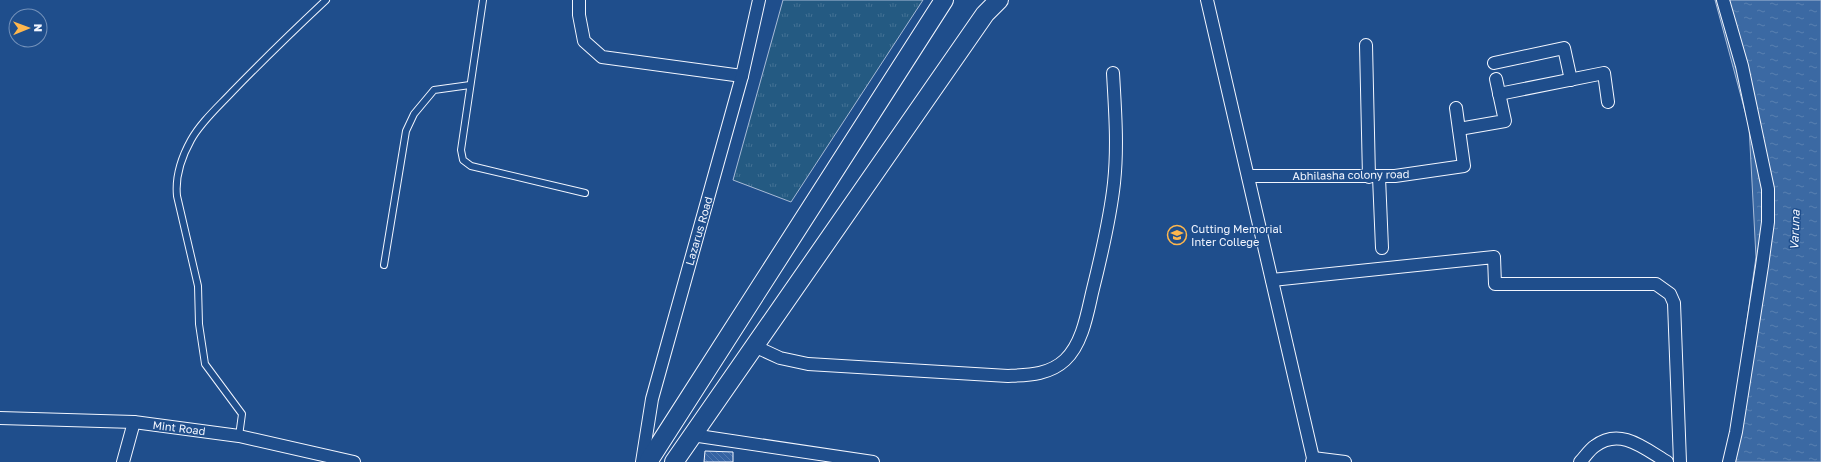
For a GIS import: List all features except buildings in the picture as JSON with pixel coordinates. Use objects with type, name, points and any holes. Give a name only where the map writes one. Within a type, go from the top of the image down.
[{"type":"main road","points":[[648,462],[944,0]]},
{"type":"main road","points":[[674,462],[985,14],[999,0]]},
{"type":"street","points":[[578,0],[584,41],[602,57],[742,76]]},
{"type":"street","name":"Lazarus Road","points":[[642,462],[652,399],[742,76],[759,0]]},
{"type":"street","points":[[1207,0],[1312,460],[1345,462]]},
{"type":"street","points":[[1723,0],[1742,66],[1768,189],[1768,222],[1762,266],[1736,432],[1729,462]]},
{"type":"street","points":[[1366,45],[1374,176],[1382,248]]},
{"type":"street","points":[[1494,63],[1564,48],[1571,80]]},
{"type":"street","points":[[754,346],[792,362],[1008,376],[1031,375],[1051,370],[1065,360],[1075,347],[1085,321],[1106,235],[1116,160],[1113,73]]},
{"type":"street","points":[[1499,94],[1604,73],[1608,102]]},
{"type":"street","points":[[1459,129],[1505,121],[1496,79]]},
{"type":"street","name":"Abhilasha colony road","points":[[1248,176],[1395,176],[1431,172],[1464,166],[1456,108]]},
{"type":"street","points":[[1272,280],[1494,257],[1494,284],[1656,284],[1670,294],[1674,303],[1680,462]]},
{"type":"street","name":"Mint Road","points":[[0,418],[134,422],[238,436],[354,462]]},
{"type":"street","points":[[123,462],[134,422]]},
{"type":"street","points":[[692,435],[873,462]]},
{"type":"street","points":[[1580,462],[1593,447],[1603,440],[1618,438],[1628,439],[1639,444],[1667,462]]},
{"type":"lane","points":[[238,436],[242,414],[205,364],[199,324],[198,286],[176,196],[178,172],[182,158],[200,127],[261,62],[326,0]]},
{"type":"lane","points":[[484,0],[461,150],[463,160],[471,166],[585,192]]},
{"type":"lane","points":[[384,265],[406,131],[422,103],[434,90],[470,84]]},
{"type":"green space","points":[[783,0],[923,0],[791,202],[733,180]]},
{"type":"water","name":"Varuna","points":[[1715,0],[1821,0],[1821,462],[1727,462],[1756,257],[1749,126]]},
{"type":"place","name":"Cutting Memorial Inter College","points":[[1177,235]]}]
